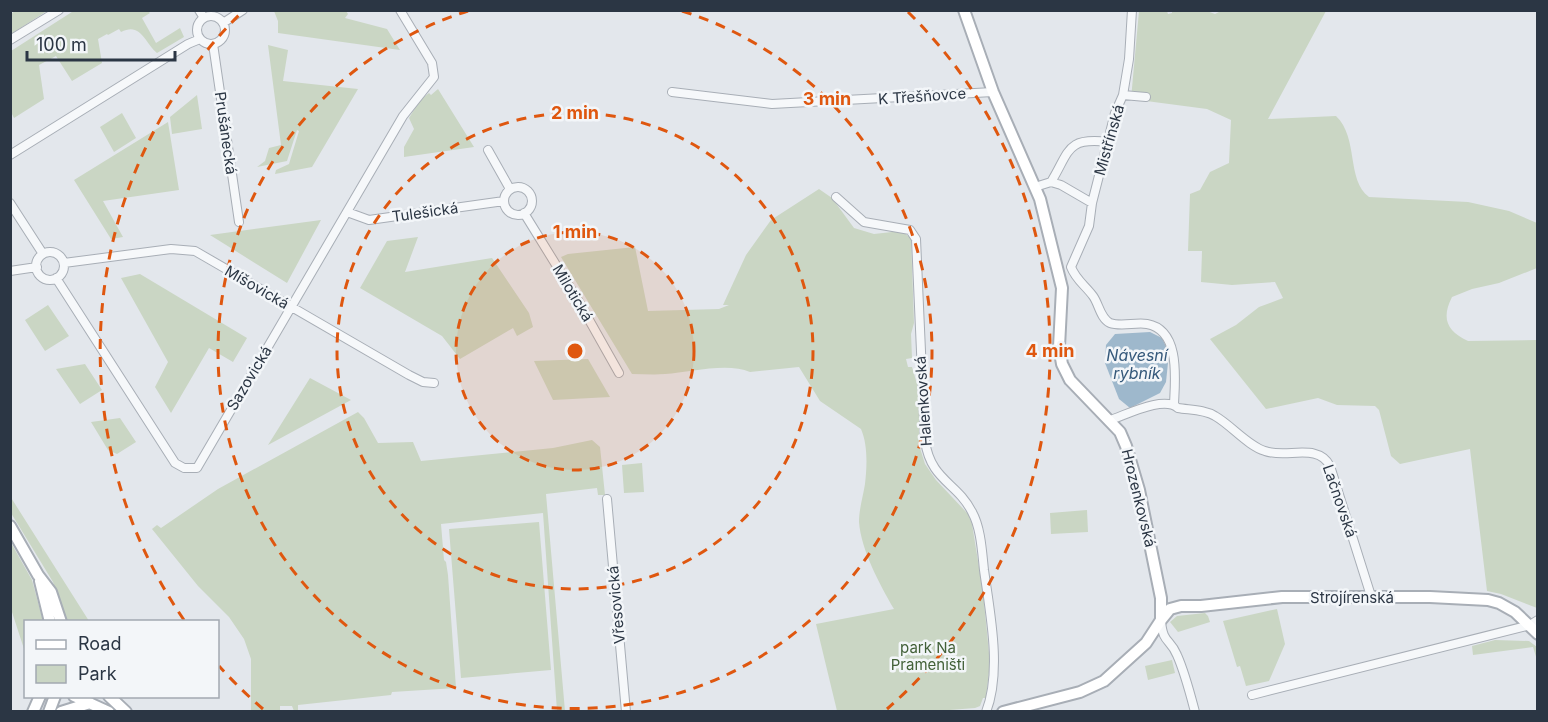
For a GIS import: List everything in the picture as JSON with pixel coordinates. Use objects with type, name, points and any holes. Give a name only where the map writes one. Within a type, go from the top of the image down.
[{"type":"street","points":[[10,40],[59,10]]},
{"type":"street","points":[[199,10],[204,18]]},
{"type":"street","points":[[223,23],[243,10]]},
{"type":"street","name":"Sazovická","points":[[56,278],[175,463],[184,468],[197,468],[403,116],[435,75],[432,63],[400,10]]},
{"type":"street","name":"Hrozenkovská","points":[[964,10],[1014,145],[1035,186],[1058,269],[1062,288],[1059,347],[1062,364],[1070,380],[1120,432],[1126,446],[1139,490],[1158,578],[1161,620]]},
{"type":"street","name":"Mistřínská","points":[[1071,267],[1089,226],[1092,203],[1115,113],[1122,95],[1130,58],[1132,10]]},
{"type":"street","points":[[204,18],[217,18],[223,23],[224,36],[218,43],[206,43],[200,39],[198,25],[204,18]]},
{"type":"street","points":[[10,155],[200,39]]},
{"type":"street","name":"Prušánecká","points":[[213,44],[239,222]]},
{"type":"street","name":"K Třešňovce","points":[[672,92],[781,104],[993,92]]},
{"type":"street","points":[[1122,95],[1146,97]]},
{"type":"street","points":[[1051,182],[1068,149],[1083,141],[1108,142]]},
{"type":"street","points":[[488,150],[510,189]]},
{"type":"street","points":[[1035,186],[1051,182],[1092,203]]},
{"type":"street","points":[[504,201],[510,189],[518,186],[529,192],[532,204],[524,213]]},
{"type":"street","name":"Halenkovská","points":[[836,197],[864,222],[910,230],[916,239],[925,441],[929,461],[971,509],[978,531],[992,645],[993,678],[986,711]]},
{"type":"street","name":"Tulešická","points":[[347,212],[369,220],[504,201]]},
{"type":"street","name":"Milotická","points":[[504,201],[507,209],[513,214],[524,213],[579,302],[619,373]]},
{"type":"street","points":[[10,203],[43,254]]},
{"type":"street","name":"Míšovická","points":[[64,263],[171,249],[195,251],[409,375],[423,382],[434,383]]},
{"type":"street","points":[[47,252],[56,253],[64,263],[63,272],[56,278],[44,278],[37,267],[38,260],[47,252]]},
{"type":"street","points":[[10,271],[37,267]]},
{"type":"street","points":[[1058,269],[1071,267],[1075,278],[1093,295],[1105,319],[1111,323],[1148,324],[1155,327],[1167,339],[1175,363],[1174,404]]},
{"type":"street","name":"Lačnovská","points":[[1110,420],[1160,403],[1174,404],[1178,408],[1214,415],[1264,451],[1283,454],[1315,453],[1326,458],[1371,596]]},
{"type":"street","name":"Vřesovická","points":[[607,499],[626,711]]},
{"type":"street","points":[[10,526],[38,575],[51,592],[61,620]]},
{"type":"street","points":[[38,575],[50,620]]},
{"type":"street","name":"Strojírenská","points":[[1161,620],[1170,609],[1181,606],[1282,597],[1371,596],[1488,600],[1499,603],[1534,623],[1538,634]]},
{"type":"street","points":[[1003,711],[1056,699],[1094,687],[1137,653],[1161,620]]},
{"type":"street","points":[[1161,620],[1162,635],[1173,646],[1178,656],[1195,711]]},
{"type":"street","points":[[1252,695],[1534,623]]},
{"type":"street","points":[[79,698],[109,711]]},
{"type":"street","points":[[111,698],[126,711]]},
{"type":"street","points":[[61,711],[90,703]]},
{"type":"green space","points":[[16,10],[47,11],[11,34],[11,14]]},
{"type":"green space","points":[[75,10],[148,11],[150,13],[142,18],[156,43],[180,28],[184,37],[157,53],[138,31],[121,32],[119,29],[98,39],[102,63],[72,81],[56,56],[39,65],[44,99],[14,118],[11,112],[11,51]]},
{"type":"green space","points":[[1204,10],[1215,14],[1223,10],[1326,11],[1268,119],[1336,116],[1348,136],[1357,180],[1369,197],[1468,202],[1509,211],[1537,223],[1537,268],[1499,283],[1472,289],[1452,297],[1447,318],[1448,324],[1455,333],[1468,341],[1537,340],[1537,608],[1487,591],[1470,449],[1400,464],[1391,456],[1379,410],[1375,406],[1337,405],[1318,398],[1266,409],[1210,339],[1236,325],[1259,307],[1283,298],[1275,282],[1232,285],[1201,282],[1202,251],[1188,251],[1190,194],[1200,190],[1210,172],[1229,163],[1231,120],[1207,109],[1131,99],[1139,11],[1167,11],[1168,14],[1172,11]]},
{"type":"green space","points":[[274,11],[346,11],[348,14],[345,18],[387,29],[400,50],[278,33],[278,21]]},
{"type":"green space","points":[[268,45],[288,50],[283,81],[358,89],[312,167],[275,174],[276,170],[289,164],[299,131],[297,130],[287,161],[257,167],[265,161],[269,148],[281,145]]},
{"type":"green space","points":[[438,89],[474,147],[404,157],[404,147],[414,129],[409,118],[420,100]]},
{"type":"green space","points":[[197,95],[202,129],[172,134],[170,117]]},
{"type":"green space","points":[[122,113],[136,138],[114,152],[100,127]]},
{"type":"green space","points":[[168,122],[179,190],[103,201],[123,237],[111,239],[74,180]]},
{"type":"green space","name":"park Na Prameništi","points":[[819,189],[832,198],[854,228],[874,234],[901,231],[911,238],[914,323],[911,334],[912,358],[906,359],[908,367],[912,367],[920,394],[920,448],[925,464],[936,480],[968,514],[972,524],[983,592],[990,663],[986,698],[983,698],[980,706],[975,708],[937,711],[837,711],[816,624],[894,609],[863,544],[859,517],[865,484],[866,449],[861,429],[820,401],[799,367],[750,372],[731,368],[709,368],[665,374],[632,374],[561,257],[568,254],[635,247],[648,311],[719,309],[729,305],[723,305],[746,255],[771,220]]},
{"type":"green space","points":[[321,220],[287,283],[210,235]]},
{"type":"green space","points":[[418,237],[405,272],[492,258],[529,313],[533,327],[517,336],[513,328],[460,359],[442,336],[360,288],[387,241]]},
{"type":"green space","points":[[140,274],[247,338],[233,362],[209,348],[171,413],[155,387],[168,362],[121,278]]},
{"type":"green space","points":[[48,305],[69,336],[45,351],[25,320]]},
{"type":"green space","points":[[588,359],[610,397],[553,400],[534,361]]},
{"type":"green space","points":[[85,364],[102,390],[80,404],[56,369]]},
{"type":"green space","points":[[310,378],[351,400],[268,445]]},
{"type":"green space","points":[[358,412],[378,443],[413,442],[421,461],[553,448],[592,440],[600,447],[605,495],[598,495],[597,488],[546,494],[565,711],[557,711],[543,513],[441,524],[444,560],[448,575],[456,688],[392,692],[391,695],[298,705],[298,711],[294,711],[292,706],[280,706],[280,711],[251,711],[251,659],[244,639],[229,617],[198,586],[152,529],[157,525],[161,528],[218,489]]},
{"type":"green space","points":[[120,418],[136,442],[117,454],[108,450],[91,422]]},
{"type":"green space","points":[[642,463],[644,492],[624,493],[622,465]]},
{"type":"green space","points":[[10,496],[88,620],[66,620],[53,582],[11,513]]},
{"type":"green space","points":[[1087,510],[1088,532],[1051,534],[1050,513]]},
{"type":"green space","points":[[539,522],[551,670],[461,678],[449,529]]},
{"type":"green space","points":[[10,541],[32,580],[43,620],[24,620],[24,649],[11,609]]},
{"type":"green space","points":[[1277,609],[1285,644],[1269,681],[1246,686],[1240,666],[1237,667],[1223,621]]},
{"type":"green space","points":[[1205,613],[1210,622],[1178,632],[1170,622],[1177,616]]},
{"type":"green space","points":[[1495,640],[1529,641],[1537,647],[1537,660],[1533,647],[1473,655],[1472,646]]},
{"type":"green space","points":[[1172,660],[1175,673],[1148,680],[1145,666]]},
{"type":"water","name":"Návesní rybník","points":[[1150,332],[1162,338],[1169,353],[1166,382],[1160,393],[1130,408],[1119,399],[1105,363],[1106,345],[1115,334]]}]
